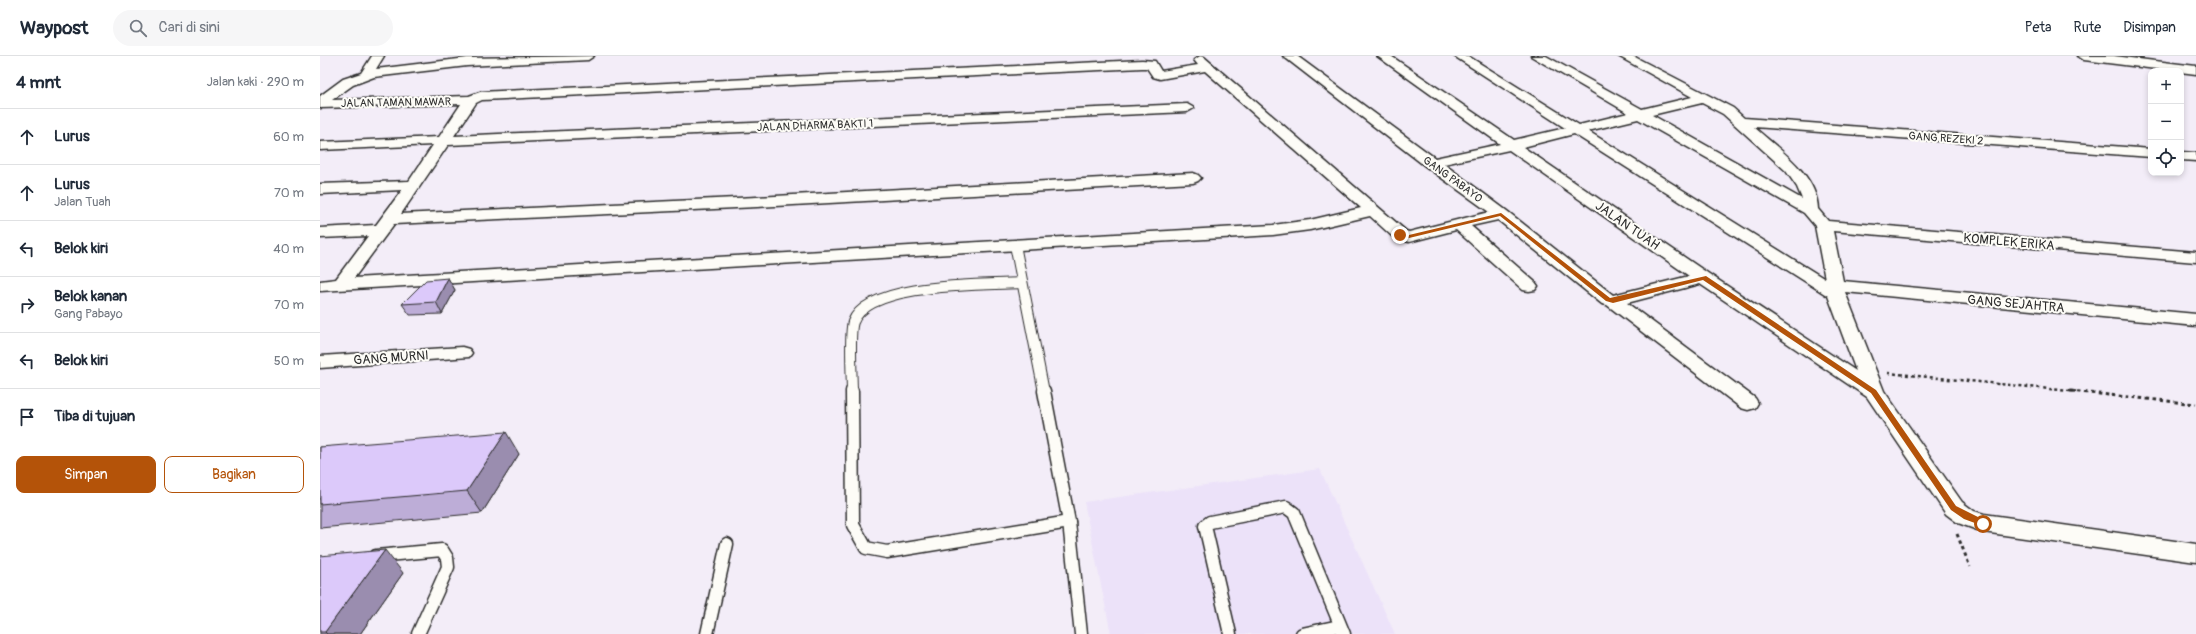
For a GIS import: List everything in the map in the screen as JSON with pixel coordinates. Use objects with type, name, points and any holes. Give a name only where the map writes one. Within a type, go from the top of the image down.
[{"type":"street","points":[[369,75],[367,74],[378,56]]},
{"type":"street","points":[[320,103],[348,82],[369,75],[467,62],[588,56]]},
{"type":"street","points":[[1196,56],[1400,235],[1405,237],[1501,214]]},
{"type":"street","name":"GANG PABAYO","points":[[1289,56],[1430,163],[1501,214],[1608,300],[1615,301],[1748,403]]},
{"type":"street","name":"JALAN TUAH","points":[[1383,56],[1704,278],[1874,392]]},
{"type":"street","points":[[1460,56],[1836,290]]},
{"type":"street","points":[[1537,56],[1810,210],[1823,225],[1832,263],[1836,290],[1874,392],[1950,504],[1958,512],[1975,521],[1990,525],[2196,554]]},
{"type":"street","points":[[1624,56],[1721,106],[1791,168],[1806,187],[1810,199],[1810,210]]},
{"type":"street","points":[[2084,56],[2176,68]]},
{"type":"street","points":[[2163,56],[2176,68]]},
{"type":"street","name":"JALAN TAMAN MAWAR","points":[[320,103],[471,100],[485,95],[1148,64],[1160,75],[1208,67]]},
{"type":"street","points":[[2184,69],[2196,70]]},
{"type":"street","points":[[2184,73],[2196,80]]},
{"type":"street","points":[[1430,163],[1513,145],[1705,98]]},
{"type":"street","points":[[341,284],[414,185],[471,100]]},
{"type":"street","name":"JALAN DHARMA BAKTI 1","points":[[320,146],[444,142],[1187,108]]},
{"type":"street","name":"GANG REZEKI 2","points":[[1740,122],[2148,153]]},
{"type":"street","points":[[2184,156],[2196,157]]},
{"type":"street","points":[[320,233],[385,224],[1193,178]]},
{"type":"street","points":[[320,189],[414,185]]},
{"type":"street","points":[[320,286],[1292,228],[1373,210]]},
{"type":"street","points":[[1460,224],[1530,286]]},
{"type":"street","name":"KOMPLEK ERIKA","points":[[1823,225],[2196,257]]},
{"type":"street","points":[[1615,301],[1704,278]]},
{"type":"street","name":"GANG SEJAHTRA","points":[[1836,290],[2196,320]]},
{"type":"street","name":"GANG MURNI","points":[[320,362],[462,353]]},
{"type":"lane","points":[[1015,245],[1069,522],[1081,634]]},
{"type":"lane","points":[[1022,283],[908,291],[873,302],[860,310],[852,324],[853,525],[866,548],[887,552],[1069,522]]},
{"type":"lane","points":[[1230,634],[1205,526],[1210,522],[1282,507],[1290,509],[1294,513],[1342,630],[1302,634]]},
{"type":"lane","points":[[707,634],[727,544]]},
{"type":"lane","points":[[366,557],[442,550],[447,558],[448,567],[418,634]]},
{"type":"path","points":[[1867,371],[2196,404]]},
{"type":"path","points":[[1958,512],[1955,523],[1958,540],[1970,566]]},
{"type":"shaded area","points":[[1320,469],[1395,634],[1111,634],[1084,502]]},
{"type":"building","points":[[448,278],[436,302],[402,304],[426,280]]},
{"type":"building","points":[[506,432],[467,491],[320,504],[320,447]]},
{"type":"building","points":[[385,550],[325,632],[320,632],[320,556]]},
{"type":"route","points":[[1400,235],[1409,237],[1501,214],[1608,300],[1613,301],[1704,278],[1874,392],[1954,508],[1958,512],[1983,524]]}]
